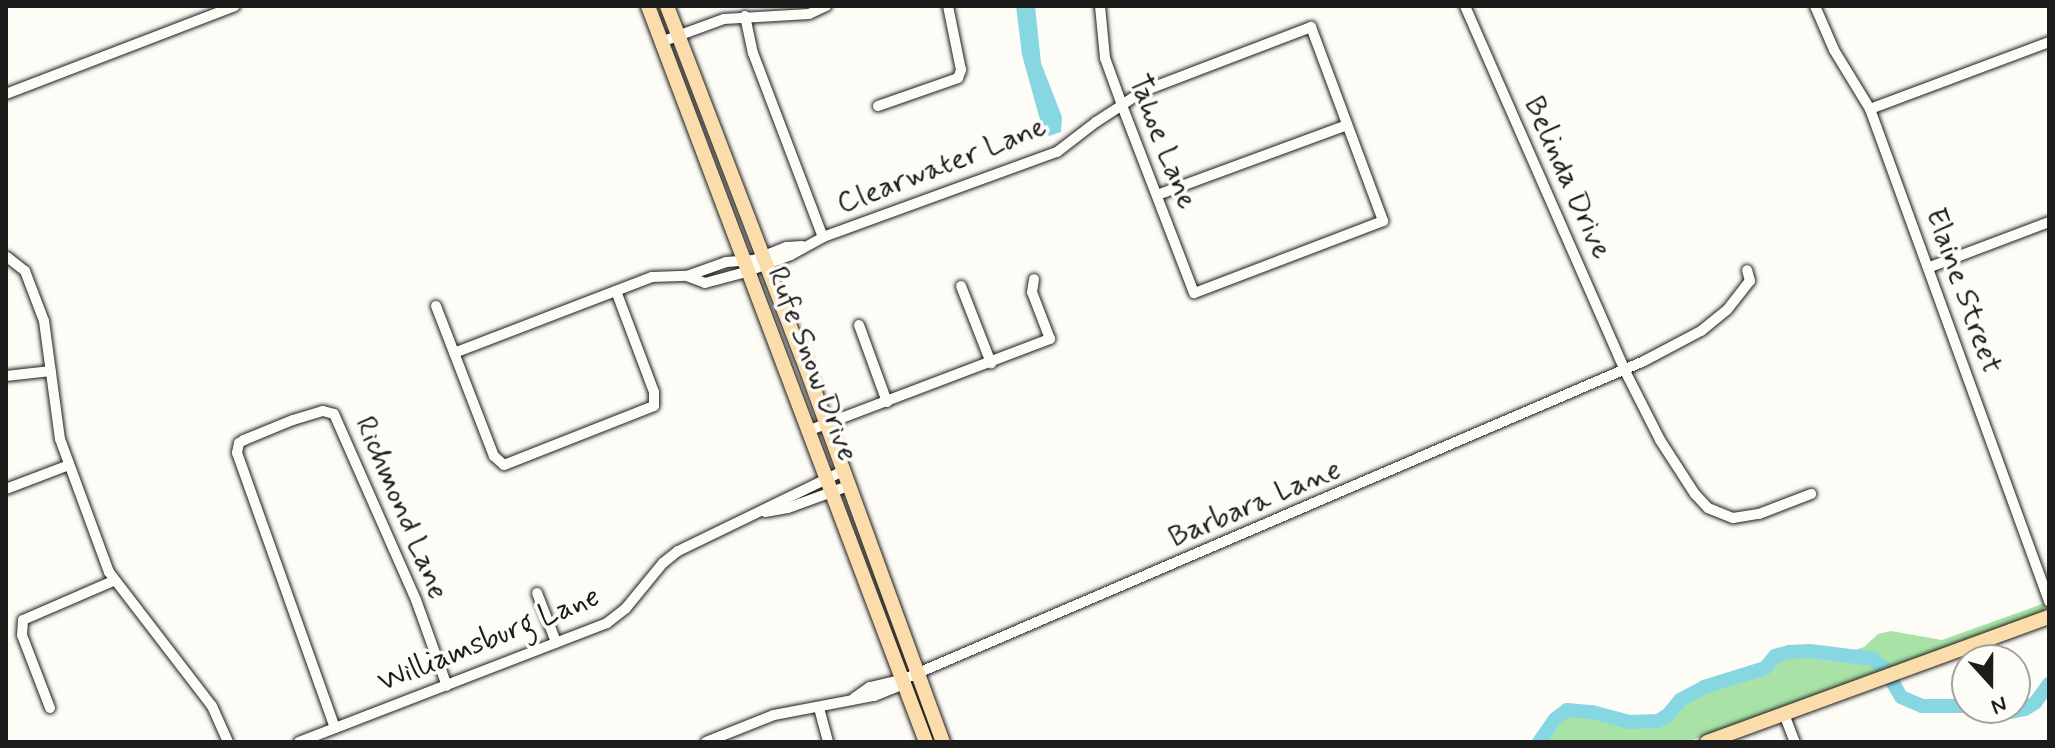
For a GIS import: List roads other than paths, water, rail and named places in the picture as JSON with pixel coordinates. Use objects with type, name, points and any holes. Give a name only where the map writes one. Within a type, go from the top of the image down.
[{"type":"main road","name":"Rufe Snow Drive","points":[[648,6],[827,424],[911,677],[926,742]]},
{"type":"main road","name":"Rufe Snow Drive","points":[[667,6],[810,430],[911,677],[943,742]]},
{"type":"main road","points":[[1707,742],[2049,617]]},
{"type":"street","points":[[6,94],[235,6]]},
{"type":"street","points":[[661,42],[709,23],[745,16],[809,14],[826,6]]},
{"type":"street","points":[[878,106],[958,78],[961,70],[948,6]]},
{"type":"street","name":"Tahoe Lane","points":[[1100,6],[1105,58],[1194,293],[1383,221],[1347,125]]},
{"type":"street","name":"Belinda Drive","points":[[1465,6],[1624,369],[1660,440],[1709,509],[1725,516],[1741,517],[1811,494]]},
{"type":"street","name":"Elaine Street","points":[[1815,6],[1834,50],[1870,109],[2049,601]]},
{"type":"street","points":[[745,16],[753,53],[823,237]]},
{"type":"street","name":"Clearwater Lane","points":[[454,353],[660,275],[687,276],[726,262],[756,264],[1057,152],[1141,92],[1311,27],[1347,125]]},
{"type":"street","points":[[1870,109],[2049,42]]},
{"type":"street","points":[[1157,195],[1347,125]]},
{"type":"street","points":[[1930,267],[2049,222]]},
{"type":"street","points":[[7,257],[25,271],[31,282],[46,332],[57,424],[69,465],[113,581],[212,706],[228,742]]},
{"type":"street","name":"Barbara Lane","points":[[706,742],[774,715],[874,696],[911,677],[1624,369],[1677,344],[1713,321],[1747,287],[1750,277],[1747,270]]},
{"type":"street","points":[[810,430],[1050,339],[1032,292],[1034,279]]},
{"type":"street","points":[[961,286],[991,363]]},
{"type":"street","points":[[436,306],[494,456],[500,464],[510,463],[643,412],[656,402],[616,291]]},
{"type":"street","points":[[859,325],[887,402]]},
{"type":"street","points":[[6,376],[51,371]]},
{"type":"street","name":"Richmond Lane","points":[[335,728],[237,453],[239,443],[244,440],[293,420],[323,411],[334,414],[338,420],[416,600],[447,686]]},
{"type":"street","points":[[6,489],[69,465]]},
{"type":"street","name":"Williamsburg Lane","points":[[299,742],[607,623],[626,608],[663,563],[678,551],[843,471]]},
{"type":"street","name":"Williamsburg Lane","points":[[763,512],[788,508],[848,486]]},
{"type":"street","points":[[50,708],[22,635],[23,620],[113,581]]},
{"type":"street","points":[[537,593],[556,642]]},
{"type":"street","points":[[819,708],[828,742]]},
{"type":"street","points":[[1784,714],[1795,742]]},
{"type":"water","points":[[1016,6],[1035,6],[1041,63],[1062,117],[1061,132],[1049,136],[1042,127],[1022,55]]},
{"type":"waterway","points":[[1539,742],[1555,719],[1567,710],[1592,712],[1629,722],[1658,721],[1668,715],[1680,700],[1704,687],[1765,668],[1775,656],[1789,652],[1810,651],[1873,659],[1885,669],[1901,697],[1922,706],[1951,706]]},
{"type":"waterway","points":[[2031,705],[2049,684]]}]
